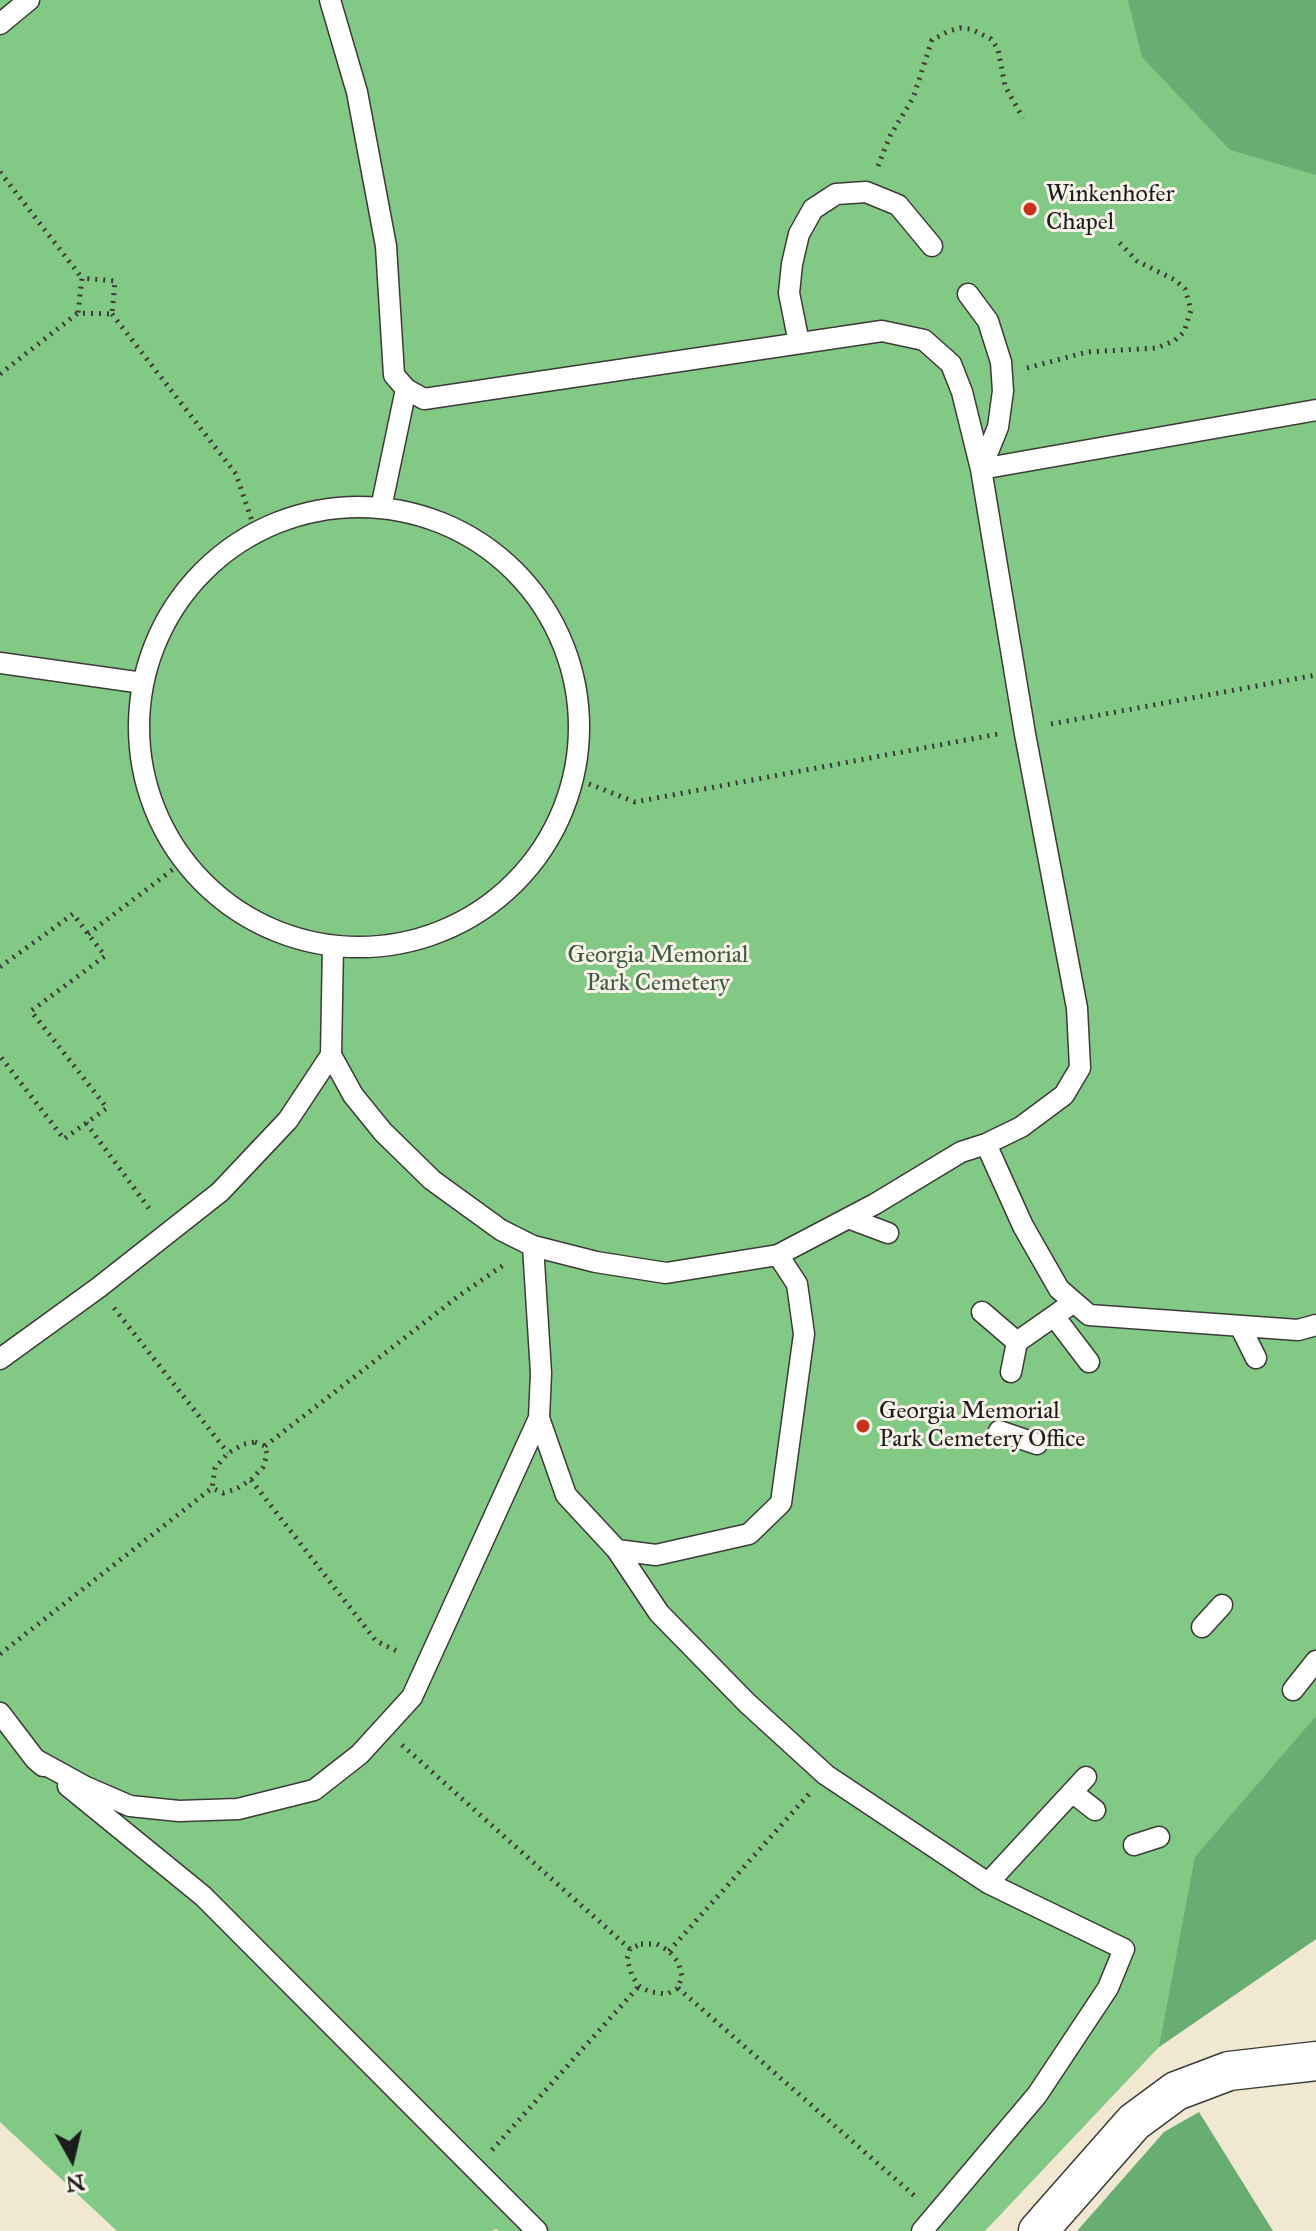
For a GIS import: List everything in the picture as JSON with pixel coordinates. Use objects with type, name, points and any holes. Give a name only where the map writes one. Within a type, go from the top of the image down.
[{"type":"street","points":[[1038,2231],[1134,2122],[1176,2091],[1229,2071],[1316,2061]]},
{"type":"lane","points":[[0,24],[29,0]]},
{"type":"lane","points":[[330,0],[360,108],[386,246],[394,375],[406,389],[424,399],[882,331],[924,340],[951,364],[962,392],[981,469],[1024,729],[1077,1008],[1080,1068],[1064,1095],[1021,1127],[961,1152],[778,1255],[666,1273],[596,1262],[533,1246],[501,1230],[432,1180],[383,1132],[353,1095],[331,1055],[333,946]]},
{"type":"lane","points":[[799,343],[789,293],[792,264],[799,234],[813,209],[836,194],[866,192],[898,205],[932,246]]},
{"type":"lane","points":[[968,294],[988,321],[1002,374],[998,427],[981,469]]},
{"type":"lane","points":[[381,508],[406,389]]},
{"type":"lane","points":[[981,469],[1316,410]]},
{"type":"lane","points":[[349,508],[381,508],[448,526],[479,542],[507,563],[531,588],[565,648],[576,682],[580,716],[579,751],[561,818],[544,848],[497,899],[468,918],[436,933],[368,947],[333,946],[290,936],[240,913],[214,893],[184,861],[156,813],[145,782],[139,749],[138,716],[152,652],[165,623],[182,596],[204,571],[256,533],[285,520],[349,508]]},
{"type":"lane","points":[[0,663],[143,683]]},
{"type":"lane","points":[[0,1359],[98,1288],[220,1192],[288,1120],[331,1055]]},
{"type":"lane","points":[[986,1144],[1023,1226],[1059,1289],[1089,1315],[1298,1330],[1316,1325]]},
{"type":"lane","points":[[848,1218],[888,1233]]},
{"type":"lane","points":[[35,1759],[86,1787],[130,1806],[179,1811],[238,1809],[314,1790],[360,1754],[412,1697],[539,1418],[541,1373],[533,1246]]},
{"type":"lane","points":[[617,1550],[656,1555],[749,1534],[781,1503],[804,1334],[797,1284],[778,1255]]},
{"type":"lane","points":[[1011,1372],[1017,1342],[1074,1302]]},
{"type":"lane","points":[[982,1312],[1017,1342]]},
{"type":"lane","points":[[1054,1316],[1089,1362]]},
{"type":"lane","points":[[1240,1326],[1256,1358]]},
{"type":"lane","points":[[539,1418],[566,1495],[617,1550],[659,1613],[747,1703],[826,1775],[988,1883],[1124,1949],[1108,1988],[1037,2095],[922,2231]]},
{"type":"lane","points":[[999,1431],[1037,1444]]},
{"type":"lane","points":[[1202,1627],[1222,1605]]},
{"type":"lane","points":[[1293,1690],[1316,1661]]},
{"type":"lane","points":[[0,1713],[35,1759],[203,1896],[537,2231]]},
{"type":"lane","points":[[988,1883],[1079,1784],[1095,1810]]},
{"type":"lane","points":[[1134,1845],[1159,1837]]},
{"type":"path","points":[[871,194],[890,136],[905,114],[932,40],[939,35],[960,28],[981,32],[991,39],[998,49],[1005,86],[1023,118]]},
{"type":"path","points":[[0,172],[82,278],[78,313]]},
{"type":"path","points":[[1002,374],[1087,352],[1157,348],[1174,341],[1184,332],[1191,310],[1185,289],[1175,280],[1137,261],[1116,239]]},
{"type":"path","points":[[82,278],[115,281],[112,314],[236,474],[256,533]]},
{"type":"path","points":[[0,374],[78,313],[112,314]]},
{"type":"path","points":[[574,778],[635,802],[1316,675]]},
{"type":"path","points":[[88,934],[184,861]]},
{"type":"path","points":[[0,967],[73,914],[105,956],[31,1011],[107,1108],[64,1139],[0,1056]]},
{"type":"path","points":[[86,1123],[168,1234]]},
{"type":"path","points":[[265,1446],[460,1295],[533,1246]]},
{"type":"path","points":[[98,1288],[228,1453]]},
{"type":"path","points":[[0,1654],[212,1488],[215,1468],[228,1453],[244,1444],[255,1442],[265,1446]]},
{"type":"path","points":[[212,1488],[223,1493],[251,1480],[263,1467],[267,1455],[265,1446]]},
{"type":"path","points":[[251,1480],[376,1641],[427,1666]]},
{"type":"path","points":[[383,1729],[630,1949]]},
{"type":"path","points":[[669,1951],[826,1775]]},
{"type":"path","points":[[641,1944],[657,1944],[669,1951],[678,1962],[682,1976],[678,1988],[667,1994],[650,1992],[639,1986],[627,1959],[630,1949],[641,1944]]},
{"type":"path","points":[[475,2169],[639,1986]]},
{"type":"path","points":[[678,1988],[936,2214]]},
{"type":"green space","name":"Georgia Memorial Park Cemetery","points":[[0,0],[1316,0],[1316,1939],[1159,2047],[985,2231],[117,2231],[0,2122]]},
{"type":"green space","points":[[1128,0],[1316,0],[1316,175],[1230,150],[1142,57]]},
{"type":"green space","points":[[1316,1716],[1316,1939],[1159,2047],[1195,1857]]},
{"type":"green space","points":[[1199,2112],[1273,2231],[1077,2231],[1164,2132]]},
{"type":"place","name":"Winkenhofer Chapel","points":[[1030,209]]},
{"type":"place","name":"Georgia Memorial Park Cemetery Office","points":[[863,1426]]}]
